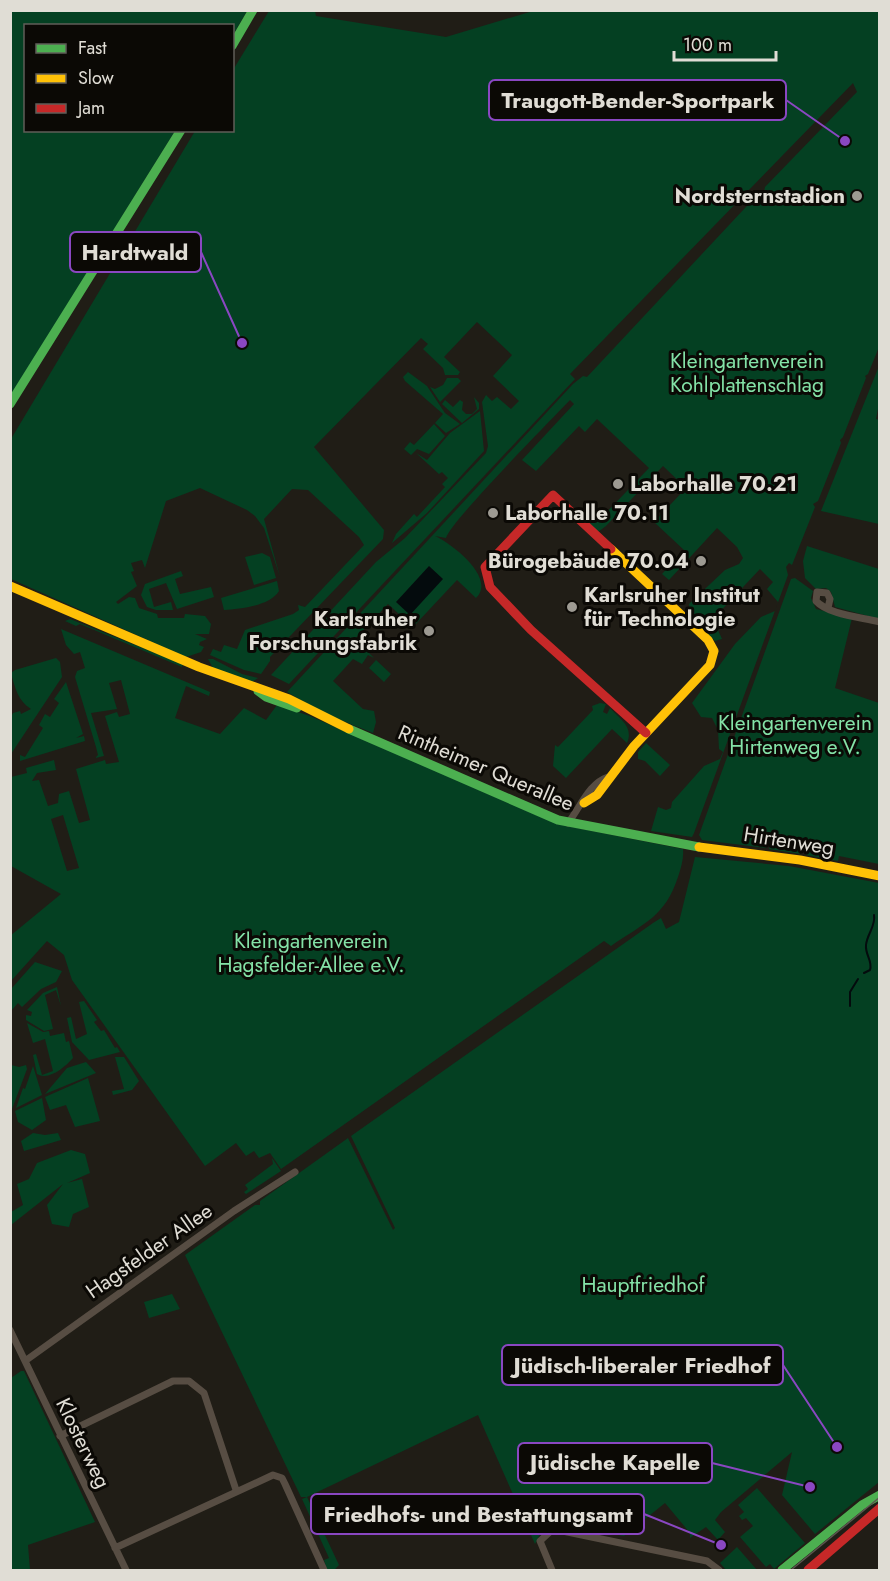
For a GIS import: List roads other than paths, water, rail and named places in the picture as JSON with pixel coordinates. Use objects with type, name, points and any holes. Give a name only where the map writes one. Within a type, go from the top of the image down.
[{"type":"street","points":[[234,43],[253,10]]},
{"type":"street","points":[[10,404],[180,132]]},
{"type":"street","points":[[568,823],[584,803],[591,801],[606,785],[608,777],[646,733],[710,665],[714,651],[708,640],[554,495],[485,567],[490,587],[531,630],[646,733]]},
{"type":"street","name":"Rintheimer Querallee","points":[[10,586],[258,691],[269,691],[541,814],[568,823],[691,846]]},
{"type":"street","points":[[828,608],[879,622]]},
{"type":"street","name":"Hirtenweg","points":[[691,846],[801,860],[879,876]]},
{"type":"street","name":"Hagsfelder Allee","points":[[25,1361],[234,1211],[295,1172]]},
{"type":"street","name":"Klosterweg","points":[[10,1330],[126,1570]]},
{"type":"street","points":[[60,1436],[173,1381],[189,1381],[204,1393],[236,1490]]},
{"type":"street","points":[[115,1548],[270,1475],[282,1479],[324,1570]]},
{"type":"street","points":[[782,1570],[862,1504],[879,1495]]},
{"type":"street","points":[[808,1570],[879,1508]]},
{"type":"street","points":[[552,1570],[541,1539],[550,1530],[707,1561],[719,1570]]},
{"type":"waterway","points":[[864,973],[871,967],[866,945],[874,923],[874,915]]},
{"type":"waterway","points":[[850,1006],[850,992],[858,979]]},
{"type":"tram line","points":[[791,1570],[880,1497]]},
{"type":"place","name":"Traugott-Bender-Sportpark","points":[[845,141]]},
{"type":"place","name":"Nordsternstadion","points":[[857,196]]},
{"type":"place","name":"Hardtwald","points":[[242,343]]},
{"type":"place","name":"Laborhalle 70.21","points":[[618,484]]},
{"type":"place","name":"Laborhalle 70.11","points":[[493,513]]},
{"type":"place","name":"Bürogebäude 70.04","points":[[701,561]]},
{"type":"place","name":"Karlsruher Institut für Technologie","points":[[572,607]]},
{"type":"place","name":"Karlsruher Forschungsfabrik","points":[[429,631]]},
{"type":"place","name":"Jüdisch-liberaler Friedhof","points":[[837,1447]]},
{"type":"place","name":"Jüdische Kapelle","points":[[810,1487]]},
{"type":"place","name":"Friedhofs- und Bestattungsamt","points":[[721,1545]]},
{"type":"park label","name":"Kleingartenverein Kohlplattenschlag","points":[[747,373]]},
{"type":"park label","name":"Kleingartenverein Hirtenweg e.V.","points":[[795,735]]},
{"type":"park label","name":"Kleingartenverein Hagsfelder-Allee e.V.","points":[[311,953]]},
{"type":"park label","name":"Hauptfriedhof","points":[[643,1285]]}]
